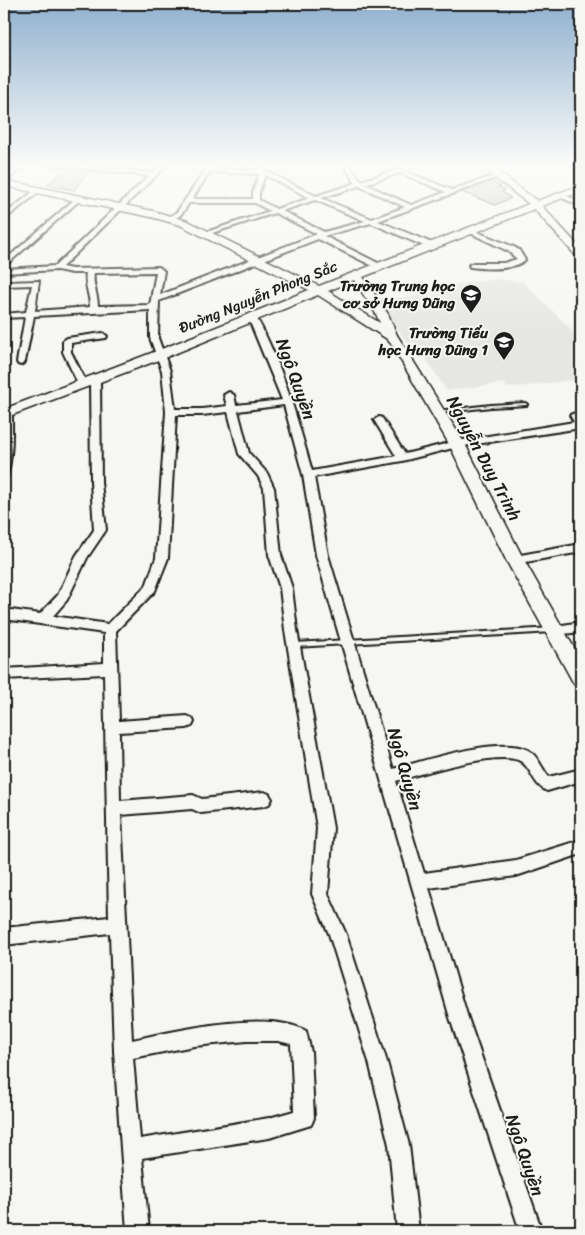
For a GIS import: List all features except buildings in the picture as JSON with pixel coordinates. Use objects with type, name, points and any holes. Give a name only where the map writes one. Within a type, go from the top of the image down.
[{"type":"street","points":[[4,265],[53,222]]},
{"type":"street","points":[[57,268],[106,222]]},
{"type":"street","name":"Nguyễn Duy Trinh","points":[[180,222],[207,233],[318,290],[391,336],[457,444],[515,560],[581,678]]},
{"type":"street","points":[[207,233],[243,222]]},
{"type":"street","points":[[296,222],[377,266]]},
{"type":"street","points":[[4,316],[155,303],[321,235],[370,222]]},
{"type":"street","points":[[374,222],[429,245]]},
{"type":"street","name":"Đường Nguyễn Phong Sắc","points":[[7,413],[159,355],[491,222]]},
{"type":"street","points":[[551,222],[581,255]]},
{"type":"street","points":[[468,230],[511,249],[516,252],[521,260],[516,263],[502,265],[473,266]]},
{"type":"street","points":[[4,271],[57,268],[72,271],[156,268],[160,271],[155,303],[154,338],[166,370],[171,412],[163,513],[162,558],[151,588],[110,629],[4,614]]},
{"type":"street","points":[[90,271],[88,284],[94,295],[94,309]]},
{"type":"street","points":[[356,275],[382,314],[391,336]]},
{"type":"street","points":[[4,284],[36,283],[21,362]]},
{"type":"street","points":[[278,306],[313,302],[349,308]]},
{"type":"street","name":"Ngô Quyền","points":[[252,317],[287,402],[308,475],[322,555],[418,882],[459,1018],[531,1231]]},
{"type":"street","points":[[82,384],[68,352],[67,341],[103,336]]},
{"type":"street","points":[[43,619],[63,597],[82,556],[100,530],[96,482],[95,380]]},
{"type":"street","points":[[171,412],[230,402],[287,402]]},
{"type":"street","points":[[230,402],[244,454],[263,475],[269,488],[270,526],[274,555],[286,588],[291,630],[324,828],[324,861],[320,894],[338,934],[383,1081],[399,1145],[408,1231]]},
{"type":"street","points":[[379,420],[402,458]]},
{"type":"street","points":[[308,475],[402,458],[457,444],[581,421]]},
{"type":"street","points":[[515,560],[581,548]]},
{"type":"street","points":[[554,630],[581,627]]},
{"type":"street","points":[[110,629],[113,809],[123,1051],[138,1231]]},
{"type":"street","points":[[4,674],[110,668]]},
{"type":"street","points":[[112,727],[187,722]]},
{"type":"street","points":[[388,777],[484,755],[512,752],[529,759],[542,780],[547,784],[581,775]]},
{"type":"street","points":[[113,809],[193,802],[201,806],[264,799]]},
{"type":"street","points":[[418,882],[516,868],[581,847]]},
{"type":"street","points":[[4,937],[118,924]]},
{"type":"street","points":[[123,1051],[221,1032],[252,1031],[292,1034],[299,1038],[302,1052],[304,1118],[269,1128],[132,1150]]},
{"type":"lane","points":[[437,412],[525,404]]},
{"type":"lane","points":[[4,476],[10,447],[7,413]]},
{"type":"lane","points":[[295,645],[554,630]]},
{"type":"shaded area","points":[[498,279],[523,282],[569,327],[581,344],[581,379],[508,388],[503,383],[447,391],[415,342],[407,342],[378,300],[438,294],[435,287]]},
{"type":"place","name":"Trường Trung học cơ sở Hưng Dũng","points":[[471,314]]},
{"type":"place","name":"Trường Tiểu học Hưng Dũng 1","points":[[504,361]]}]
